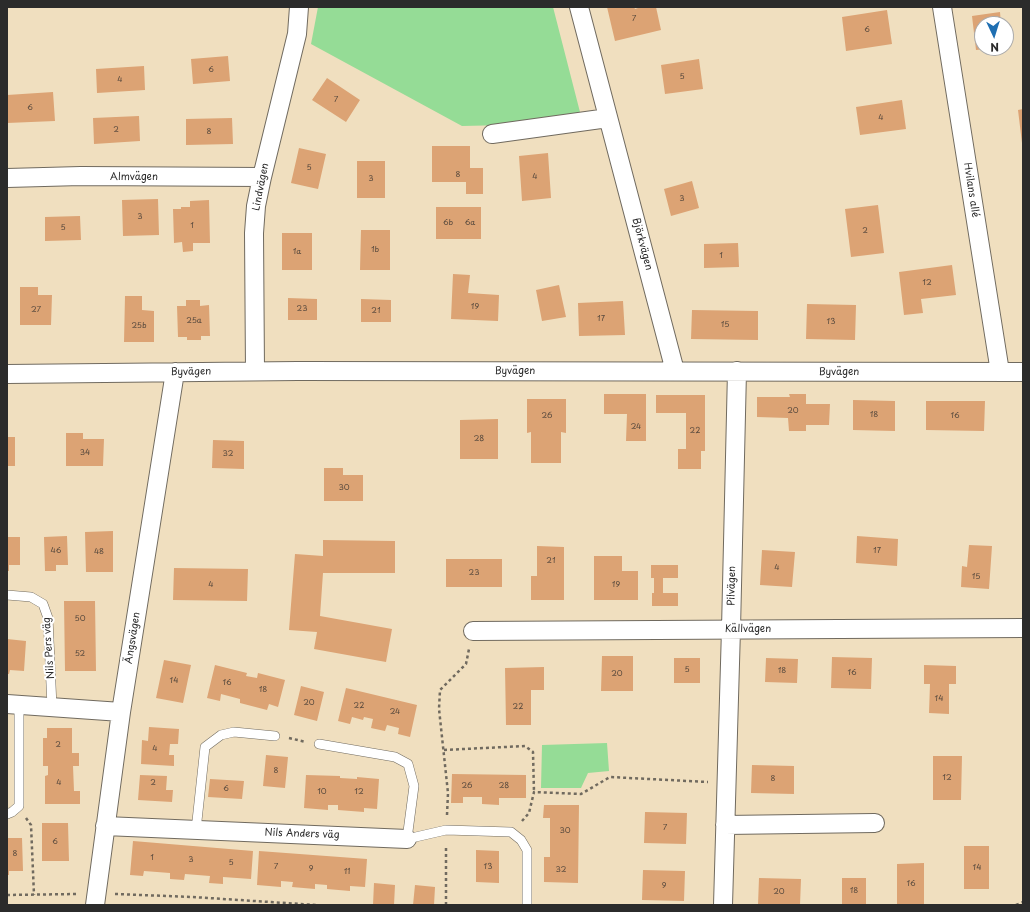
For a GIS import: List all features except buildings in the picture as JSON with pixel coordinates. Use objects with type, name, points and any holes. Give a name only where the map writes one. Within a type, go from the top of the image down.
[{"type":"street","name":"Lindvägen","points":[[255,371],[254,233],[256,206],[297,34],[300,7]]},
{"type":"street","name":"Björkvägen","points":[[579,7],[675,371]]},
{"type":"street","name":"Hvilans allé","points":[[942,7],[1000,372]]},
{"type":"street","points":[[492,134],[608,118]]},
{"type":"street","name":"Almvägen","points":[[7,178],[81,176],[262,177]]},
{"type":"street","name":"Byvägen","points":[[7,374],[255,371],[1023,372]]},
{"type":"street","name":"Pilvägen","points":[[723,905],[731,629],[736,371]]},
{"type":"street","name":"Ängsvägen","points":[[96,899],[121,712],[175,372]]},
{"type":"street","name":"Källvägen","points":[[473,631],[1023,628]]},
{"type":"street","points":[[13,704],[121,712]]},
{"type":"street","points":[[725,825],[876,823]]},
{"type":"street","name":"Nils Anders väg","points":[[105,826],[407,839]]},
{"type":"lane","name":"Nils Pers väg","points":[[7,595],[32,597],[43,604],[48,618],[52,707]]},
{"type":"lane","points":[[7,814],[19,806],[13,704]]},
{"type":"lane","points":[[196,830],[205,747],[220,735],[234,732],[275,736]]},
{"type":"lane","points":[[319,744],[395,757],[408,764],[414,786],[407,839]]},
{"type":"lane","name":"Nils Anders väg","points":[[407,839],[446,830],[510,832]]},
{"type":"lane","points":[[510,832],[521,840],[527,850],[527,905]]},
{"type":"path","points":[[446,905],[446,830],[448,793],[439,709],[440,690],[466,664],[473,631]]},
{"type":"path","points":[[275,736],[319,744]]},
{"type":"path","points":[[444,750],[525,746],[533,752],[534,792],[529,813],[510,832]]},
{"type":"path","points":[[534,792],[581,794],[610,777],[726,783]]},
{"type":"path","points":[[19,806],[31,825],[34,895]]},
{"type":"path","points":[[7,895],[34,895],[96,899],[193,897],[316,905]]},
{"type":"path","points":[[1016,905],[1023,902]]},
{"type":"green space","points":[[318,7],[553,7],[581,116],[507,125],[462,126],[311,44]]},
{"type":"green space","points":[[607,743],[609,771],[588,773],[581,788],[541,788],[542,745]]}]
